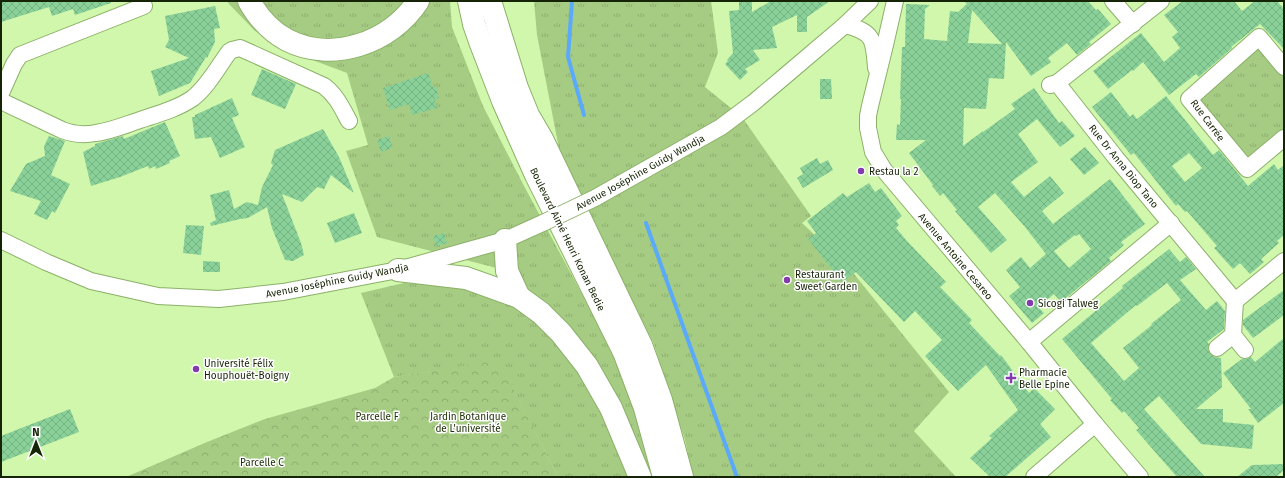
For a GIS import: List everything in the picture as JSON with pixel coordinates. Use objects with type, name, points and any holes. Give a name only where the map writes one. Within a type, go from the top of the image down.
[{"type":"highway","points":[[249,1],[261,19],[286,40],[307,48],[342,50],[369,42],[396,26],[418,1]]},
{"type":"highway","name":"Boulevard Aimé Henri Konan Bedie","points":[[469,1],[480,44],[503,101],[536,174],[624,352],[645,408],[664,477]]},
{"type":"highway","name":"Boulevard Aimé Henri Konan Bedie","points":[[490,1],[503,46],[528,115],[542,139],[641,345],[661,400],[682,477]]},
{"type":"highway","points":[[505,1],[513,43],[536,112],[542,139]]},
{"type":"highway","points":[[505,240],[508,272],[519,297]]},
{"type":"highway","points":[[398,270],[466,278],[519,297],[540,313],[561,333],[587,366],[611,408],[640,477]]},
{"type":"street","name":"Avenue Joséphine Guidy Wandja","points":[[1,240],[46,262],[91,281],[158,296],[219,299],[283,292],[398,270],[505,240],[595,198],[722,127],[775,85],[845,25],[870,1]]},
{"type":"street","name":"Avenue Antoine Cesareo","points":[[895,1],[868,116],[869,134],[873,152],[884,170],[1029,342],[1140,477]]},
{"type":"street","points":[[1113,1],[1133,24]]},
{"type":"street","name":"Rue Dr Anna Diop Tano","points":[[1161,1],[1053,84],[1235,301]]},
{"type":"street","points":[[1,93],[14,64],[20,55],[144,6]]},
{"type":"street","points":[[845,25],[859,29],[870,37],[873,43],[876,80]]},
{"type":"street","name":"Rue Carrée","points":[[1284,67],[1259,37],[1190,99],[1247,169],[1284,138]]},
{"type":"street","points":[[1,100],[68,132],[84,134],[95,133],[121,127],[174,109],[192,98],[202,88],[229,52],[240,48],[330,90],[336,97],[349,121]]},
{"type":"street","points":[[1029,342],[1171,223]]},
{"type":"street","points":[[1244,350],[1233,335],[1235,301],[1284,261]]},
{"type":"street","points":[[1217,348],[1233,335]]},
{"type":"street","points":[[1034,477],[1095,424]]},
{"type":"green space","points":[[227,1],[450,1],[452,27],[483,106],[615,356],[651,450],[656,477],[647,477],[569,327],[512,272],[377,237],[346,151],[368,145],[347,73],[286,50],[255,31]]},
{"type":"green space","points":[[534,1],[711,1],[718,53],[705,87],[742,117],[811,216],[802,223],[846,264],[949,392],[914,431],[956,477],[693,477],[685,440],[653,342],[561,159],[537,35]]},
{"type":"green space","points":[[1260,42],[1284,70],[1284,135],[1248,165],[1192,99]]},
{"type":"green space","points":[[404,283],[432,284],[494,292],[556,337],[582,371],[633,477],[558,477],[499,361],[394,377],[361,293]]},
{"type":"green space","name":"Jardin Botanique de L'université","points":[[499,360],[558,477],[126,477],[265,419],[375,388],[394,377]]},
{"type":"building","points":[[1,1],[111,1],[111,3],[75,15],[73,9],[52,16],[49,7],[1,22]]},
{"type":"building","points":[[739,1],[752,1],[752,12],[771,1],[830,1],[807,17],[807,32],[797,32],[797,15],[772,27],[777,48],[753,50],[760,60],[745,69],[748,72],[740,80],[725,64],[733,53],[729,11],[739,10]]},
{"type":"building","points":[[964,1],[1088,1],[1096,10],[1098,9],[1111,24],[1089,42],[1091,44],[1077,55],[1067,43],[1048,58],[1051,62],[1031,76],[1006,42],[1004,79],[989,78],[986,109],[964,108],[963,146],[1015,109],[1011,104],[1034,88],[1059,123],[1062,121],[1075,136],[1060,147],[1037,119],[1018,134],[1038,162],[1011,182],[1024,197],[1050,176],[1064,193],[1042,211],[1053,224],[1110,179],[1145,224],[1121,242],[1124,245],[1109,258],[1111,261],[1061,302],[1054,294],[1038,307],[1044,313],[1032,323],[1009,296],[1020,287],[1006,270],[1021,257],[1030,268],[1046,254],[1025,227],[995,193],[978,207],[1007,240],[991,253],[955,211],[957,210],[943,193],[940,196],[909,153],[926,140],[896,140],[897,124],[900,125],[902,47],[905,47],[906,4],[930,5],[925,9],[924,39],[947,41],[950,11],[958,12],[967,4]],"holes":[[[972,10],[1002,44],[968,43]],[[1079,234],[1091,249],[1069,268],[1054,251],[1075,235],[1076,236]]]},
{"type":"building","points":[[1183,1],[1234,1],[1242,11],[1255,1],[1277,1],[1284,9],[1284,49],[1260,24],[1231,47],[1232,48],[1199,77],[1196,74],[1169,95],[1143,62],[1108,89],[1093,71],[1141,33],[1164,62],[1180,48],[1172,37],[1178,32],[1164,15]]},
{"type":"building","points":[[215,6],[220,28],[214,29],[215,42],[207,58],[206,57],[190,83],[159,96],[151,71],[189,58],[165,47],[169,40],[165,16]]},
{"type":"building","points":[[262,69],[296,84],[285,109],[251,95]]},
{"type":"building","points":[[428,73],[433,87],[436,86],[439,98],[435,99],[437,108],[411,115],[410,104],[390,110],[383,88]]},
{"type":"building","points":[[820,79],[831,79],[832,99],[820,99]]},
{"type":"building","points":[[1111,92],[1130,117],[1133,114],[1137,119],[1166,96],[1213,155],[1219,150],[1248,186],[1274,164],[1278,170],[1284,165],[1284,235],[1277,241],[1279,243],[1261,259],[1264,262],[1250,274],[1240,263],[1233,269],[1214,248],[1217,246],[1187,211],[1185,212],[1178,204],[1176,206],[1134,153],[1131,155],[1092,107]],"holes":[[[1189,153],[1202,168],[1185,182],[1172,166]]]},
{"type":"building","points":[[232,98],[239,115],[232,118],[245,147],[220,158],[211,137],[195,139],[192,117],[195,117],[195,115]]},
{"type":"building","points":[[165,122],[180,156],[169,161],[170,163],[156,169],[155,166],[149,169],[148,166],[91,186],[83,152],[95,146],[95,144],[123,136],[124,139]]},
{"type":"building","points":[[323,129],[339,157],[354,193],[331,175],[324,189],[317,187],[302,202],[282,194],[301,243],[304,255],[293,261],[285,260],[272,228],[267,207],[248,218],[211,226],[210,223],[216,220],[210,195],[229,190],[234,209],[247,202],[258,205],[262,187],[273,165],[271,163],[275,150]]},
{"type":"building","points":[[49,136],[65,141],[51,175],[70,184],[55,213],[52,211],[47,220],[34,214],[41,201],[10,191],[26,164],[45,156],[44,146]]},
{"type":"building","points":[[389,136],[392,148],[381,152],[377,140]]},
{"type":"building","points":[[1085,147],[1099,163],[1084,175],[1070,159]]},
{"type":"building","points":[[817,158],[820,164],[828,160],[833,170],[803,188],[797,178],[803,174],[800,168]]},
{"type":"building","points":[[869,183],[875,192],[881,188],[902,216],[896,221],[899,225],[896,228],[946,282],[940,287],[972,320],[969,323],[1000,356],[1001,355],[1029,393],[1034,388],[1055,409],[1040,424],[1051,437],[1005,477],[990,477],[970,458],[992,438],[989,436],[1018,410],[986,365],[958,391],[925,356],[942,340],[915,311],[904,322],[856,272],[842,282],[808,239],[816,233],[807,221],[843,193],[847,197]]},
{"type":"building","points":[[354,213],[362,233],[335,243],[327,223]]},
{"type":"building","points":[[186,225],[204,226],[201,255],[183,253]]},
{"type":"building","points":[[444,233],[447,243],[436,246],[433,236]]},
{"type":"building","points":[[1169,249],[1180,262],[1186,257],[1196,269],[1180,280],[1206,310],[1217,301],[1225,311],[1224,329],[1207,342],[1209,344],[1208,350],[1210,354],[1214,357],[1221,358],[1222,387],[1196,409],[1223,409],[1223,422],[1254,425],[1252,449],[1201,444],[1159,396],[1144,409],[1205,477],[1177,477],[1136,430],[1139,428],[1124,411],[1122,413],[1110,400],[1112,399],[1062,339],[1123,288],[1122,286]],"holes":[[[1167,283],[1181,300],[1123,348],[1139,368],[1124,381],[1091,343],[1136,305],[1137,306]]]},
{"type":"building","points":[[203,261],[220,262],[220,272],[203,272]]},
{"type":"building","points":[[1284,290],[1284,315],[1253,338],[1243,325],[1243,320]]},
{"type":"building","points":[[1284,338],[1284,403],[1258,423],[1248,409],[1251,409],[1223,373],[1242,359],[1251,357],[1255,362]]},
{"type":"building","points":[[70,409],[79,432],[1,462],[1,436]]},
{"type":"building","points":[[1284,464],[1284,470],[1276,477],[1237,477],[1252,465]]},
{"type":"waterway","points":[[572,1],[568,57],[584,115]]},
{"type":"waterway","points":[[646,223],[737,477]]},
{"type":"place","name":"Restau la 2","points":[[861,171]]},
{"type":"place","name":"Restaurant Sweet Garden","points":[[787,280]]},
{"type":"place","name":"Sicogi Talweg","points":[[1030,303]]},
{"type":"place","name":"Université Félix Houphouët-Boigny","points":[[196,369]]},
{"type":"place","name":"Pharmacie Belle Epine","points":[[1011,378]]},
{"type":"park label","name":"Parcelle F","points":[[377,416]]},
{"type":"park label","name":"Parcelle C","points":[[262,462]]}]
